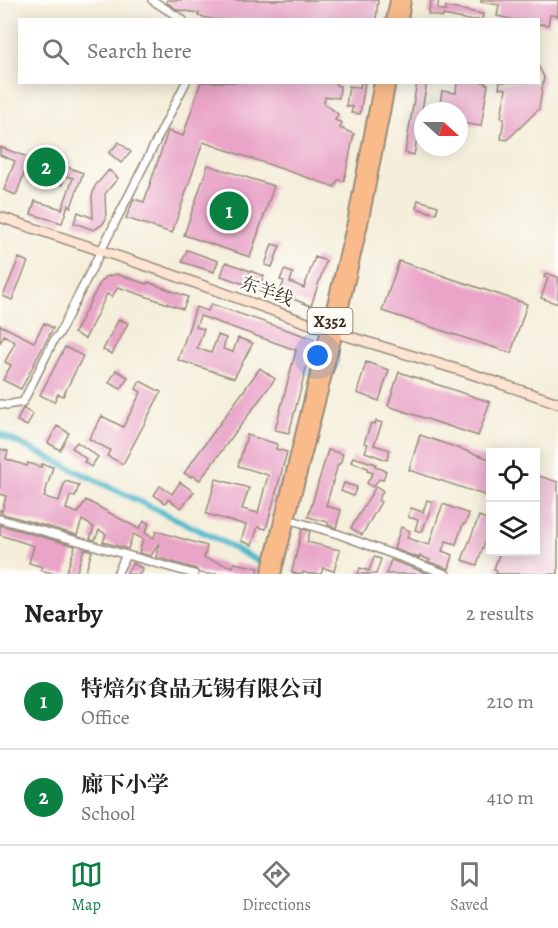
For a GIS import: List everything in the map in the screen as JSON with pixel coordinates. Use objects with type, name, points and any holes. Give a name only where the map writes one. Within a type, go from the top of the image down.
[{"type":"main road","points":[[392,18],[396,0]]},
{"type":"main road","points":[[402,18],[405,0]]},
{"type":"main road","name":"X352","points":[[270,573],[288,519],[332,331],[380,84]]},
{"type":"main road","name":"X352","points":[[275,559],[332,331],[362,224],[390,84]]},
{"type":"main road","name":"东羊线","points":[[0,217],[102,250],[332,331],[466,372],[558,404]]},
{"type":"street","points":[[152,0],[180,18]]},
{"type":"street","points":[[0,404],[23,402],[185,84]]},
{"type":"street","points":[[0,519],[194,574]]},
{"type":"street","points":[[288,519],[338,534],[446,574]]},
{"type":"street","points":[[117,574],[126,555]]},
{"type":"building","points":[[167,0],[378,0],[376,18],[208,18],[198,16],[199,13],[178,10],[167,3]]},
{"type":"building","points":[[431,0],[439,0],[437,9],[446,11],[446,7],[483,14],[482,18],[459,18],[428,14]]},
{"type":"building","points":[[481,0],[558,0],[558,16],[550,15],[548,25],[540,24],[540,18],[506,18],[497,16],[499,5],[481,2]]},
{"type":"building","points":[[540,69],[544,77],[539,109],[507,140],[501,139],[504,118],[501,117],[506,89],[499,88],[500,84],[540,84]]},
{"type":"building","points":[[200,84],[336,84],[340,86],[339,98],[325,97],[324,103],[338,114],[335,120],[342,123],[340,128],[354,134],[344,181],[338,180],[335,187],[203,142],[172,233],[126,218],[134,199],[144,202],[168,131],[183,136]]},
{"type":"building","points":[[361,84],[365,84],[360,114],[351,113],[353,107],[346,106],[349,86],[360,88]]},
{"type":"building","points":[[417,84],[427,84],[423,102],[414,102],[414,155],[405,153]]},
{"type":"building","points":[[457,84],[488,84],[481,126],[468,124],[468,102],[440,102],[442,91],[456,93]]},
{"type":"building","points":[[119,142],[131,152],[121,163],[109,153]]},
{"type":"building","points":[[0,147],[30,158],[16,195],[4,190],[15,161],[0,155]]},
{"type":"building","points":[[62,165],[83,173],[71,207],[68,205],[62,223],[31,214],[35,201],[62,209],[73,178],[65,176],[62,185],[56,183]]},
{"type":"building","points":[[208,165],[274,186],[250,257],[184,235]]},
{"type":"building","points":[[109,170],[118,178],[105,194],[106,219],[94,230],[74,223],[78,212],[93,218],[92,196],[95,186]]},
{"type":"building","points":[[418,200],[438,206],[436,214],[416,208]]},
{"type":"building","points":[[272,244],[280,246],[272,267],[265,265]]},
{"type":"building","points":[[187,250],[218,261],[214,272],[182,262]]},
{"type":"building","points":[[315,257],[326,261],[311,306],[280,292],[284,281],[280,280],[284,270],[293,273],[290,282],[304,288]]},
{"type":"building","points":[[19,258],[28,262],[12,300],[3,296]]},
{"type":"building","points":[[399,261],[527,304],[511,353],[382,311]]},
{"type":"building","points":[[226,262],[264,276],[259,289],[221,276]]},
{"type":"building","points":[[546,273],[558,277],[558,304],[541,298],[548,278],[544,277]]},
{"type":"building","points":[[116,274],[147,284],[148,282],[188,297],[183,309],[118,287],[112,297],[107,294],[85,339],[74,333],[100,283],[106,277]]},
{"type":"building","points":[[211,304],[314,339],[289,433],[275,430],[296,350],[200,316],[196,327],[204,329],[197,348],[211,353],[218,335],[226,338],[223,349],[233,352],[238,338],[253,343],[234,378],[178,360],[196,307],[208,311]]},
{"type":"building","points":[[119,319],[128,323],[112,354],[103,350]]},
{"type":"building","points":[[44,323],[53,328],[21,389],[3,380],[11,365],[5,362],[15,342],[4,335],[0,343],[0,325],[34,342]]},
{"type":"building","points":[[65,347],[83,356],[63,396],[58,394],[54,402],[40,395]]},
{"type":"building","points":[[366,362],[389,370],[379,401],[357,393]]},
{"type":"building","points":[[260,368],[275,379],[200,480],[184,473]]},
{"type":"building","points":[[116,370],[128,377],[121,389],[109,383]]},
{"type":"building","points":[[399,372],[490,402],[478,436],[388,406]]},
{"type":"building","points":[[140,381],[161,392],[123,464],[107,456],[110,450],[89,439],[102,416],[123,427],[141,392],[136,389]]},
{"type":"building","points":[[23,408],[33,414],[27,426],[17,421]]},
{"type":"building","points":[[376,421],[382,423],[374,445],[390,450],[387,460],[365,452],[368,444],[364,443],[371,423],[375,424]]},
{"type":"building","points":[[57,426],[69,433],[60,450],[48,443]]},
{"type":"building","points":[[247,435],[277,444],[276,449],[287,452],[266,529],[258,527],[252,545],[241,541],[246,525],[206,514],[216,479],[249,488],[242,509],[258,513],[268,475],[238,466]]},
{"type":"building","points":[[420,435],[486,458],[486,496],[409,470]]},
{"type":"building","points":[[77,442],[98,457],[91,467],[84,462],[86,459],[72,448]]},
{"type":"building","points":[[0,449],[8,451],[6,459],[27,466],[28,463],[41,467],[42,464],[53,467],[44,497],[59,501],[65,481],[79,485],[75,497],[70,496],[66,509],[78,513],[86,500],[139,529],[144,521],[149,524],[145,533],[154,538],[156,531],[207,546],[204,558],[233,567],[234,563],[259,568],[257,574],[199,573],[196,569],[156,557],[159,543],[151,556],[139,553],[143,539],[133,534],[128,549],[103,542],[106,534],[99,530],[95,540],[90,539],[94,527],[82,520],[77,535],[0,513],[6,496],[0,494]]},
{"type":"building","points":[[328,450],[343,454],[326,506],[341,510],[336,528],[328,525],[328,522],[308,517]]},
{"type":"building","points":[[353,457],[376,464],[375,466],[386,471],[383,480],[379,479],[373,487],[367,483],[373,473],[367,471],[368,468],[351,462]]},
{"type":"building","points":[[540,476],[558,482],[558,574],[496,574],[497,570],[494,569],[499,556],[540,556]]},
{"type":"building","points":[[180,482],[194,492],[181,508],[168,499],[165,503],[154,495],[160,486],[172,494]]},
{"type":"building","points":[[344,483],[357,487],[353,496],[341,491]]},
{"type":"building","points":[[376,486],[383,491],[378,500],[381,502],[362,535],[351,528]]},
{"type":"building","points":[[427,500],[433,502],[422,532],[415,530],[418,520],[408,517],[411,508],[423,512]]},
{"type":"building","points":[[443,504],[469,514],[456,544],[446,541],[442,551],[453,555],[449,569],[420,556],[419,558],[394,549],[401,527],[410,531],[407,538],[429,545]]},
{"type":"building","points":[[479,516],[486,519],[486,542],[477,565],[462,560]]},
{"type":"building","points":[[0,525],[75,546],[66,574],[40,570],[43,567],[29,563],[34,546],[0,535]]},
{"type":"building","points":[[302,529],[310,531],[307,542],[340,550],[334,571],[323,568],[321,574],[292,572]]},
{"type":"building","points":[[84,549],[92,551],[85,574],[76,574]]},
{"type":"building","points":[[374,557],[381,559],[376,574],[358,574],[360,568],[369,571]]},
{"type":"building","points":[[391,560],[429,574],[386,574]]},
{"type":"building","points":[[133,563],[143,569],[140,574],[126,574]]},
{"type":"waterway","points":[[0,434],[213,537],[282,574]]},
{"type":"place","name":"廊下小学","points":[[46,167]]},
{"type":"place","name":"特焙尔食品无锡有限公司","points":[[229,211]]}]
